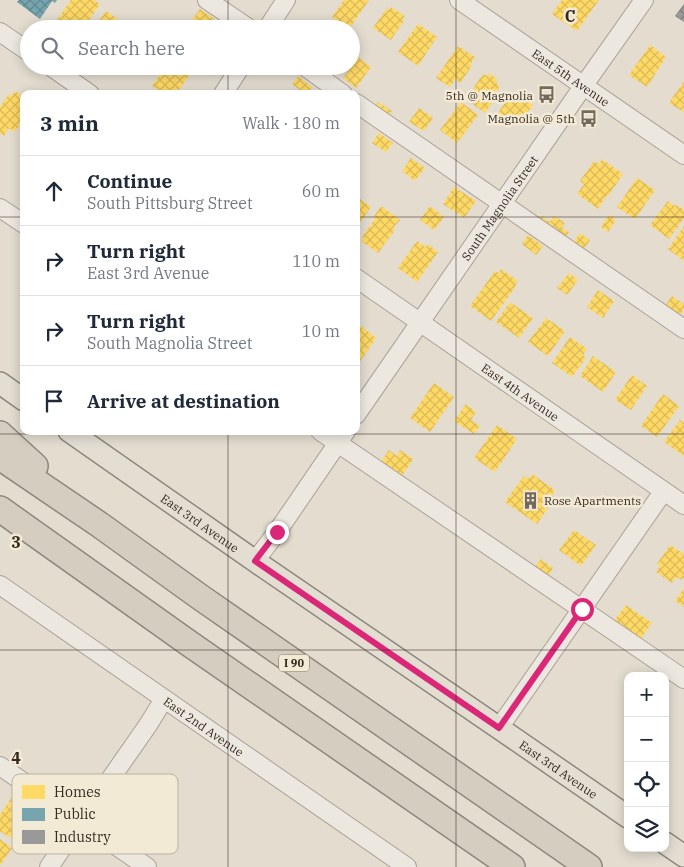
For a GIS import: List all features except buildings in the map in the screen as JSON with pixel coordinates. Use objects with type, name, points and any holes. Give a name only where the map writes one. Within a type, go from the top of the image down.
[{"type":"highway","points":[[0,434],[100,525]]},
{"type":"highway","name":"I 90","points":[[0,457],[589,867]]},
{"type":"highway","points":[[0,510],[512,867]]},
{"type":"highway","points":[[0,526],[55,548]]},
{"type":"main road","name":"East 3rd Avenue","points":[[75,435],[624,814]]},
{"type":"main road","points":[[669,846],[684,856]]},
{"type":"street","points":[[207,0],[237,20]]},
{"type":"street","points":[[273,20],[286,0]]},
{"type":"street","name":"East 5th Avenue","points":[[459,0],[684,155]]},
{"type":"street","name":"South Magnolia Street","points":[[360,410],[644,0]]},
{"type":"street","points":[[0,32],[20,46]]},
{"type":"street","points":[[63,75],[84,90]]},
{"type":"street","points":[[226,90],[235,75]]},
{"type":"street","points":[[317,75],[337,90]]},
{"type":"street","points":[[360,106],[684,329]]},
{"type":"street","points":[[0,208],[20,221]]},
{"type":"street","name":"East 4th Avenue","points":[[360,281],[684,505]]},
{"type":"street","points":[[255,561],[277,532],[341,437],[582,609],[684,679]]},
{"type":"street","points":[[499,728],[664,492]]},
{"type":"street","name":"East 2nd Avenue","points":[[0,585],[406,867]]},
{"type":"street","points":[[114,774],[164,699]]},
{"type":"street","points":[[0,766],[12,774]]},
{"type":"street","points":[[49,867],[58,854]]},
{"type":"street","points":[[128,854],[147,867]]},
{"type":"place","name":"5th @ Magnolia","points":[[547,95]]},
{"type":"place","name":"Magnolia @ 5th","points":[[589,118]]},
{"type":"place","name":"Rose Apartments","points":[[530,500]]},
{"type":"route","points":[[277,532],[255,561],[499,728],[582,609]]}]
